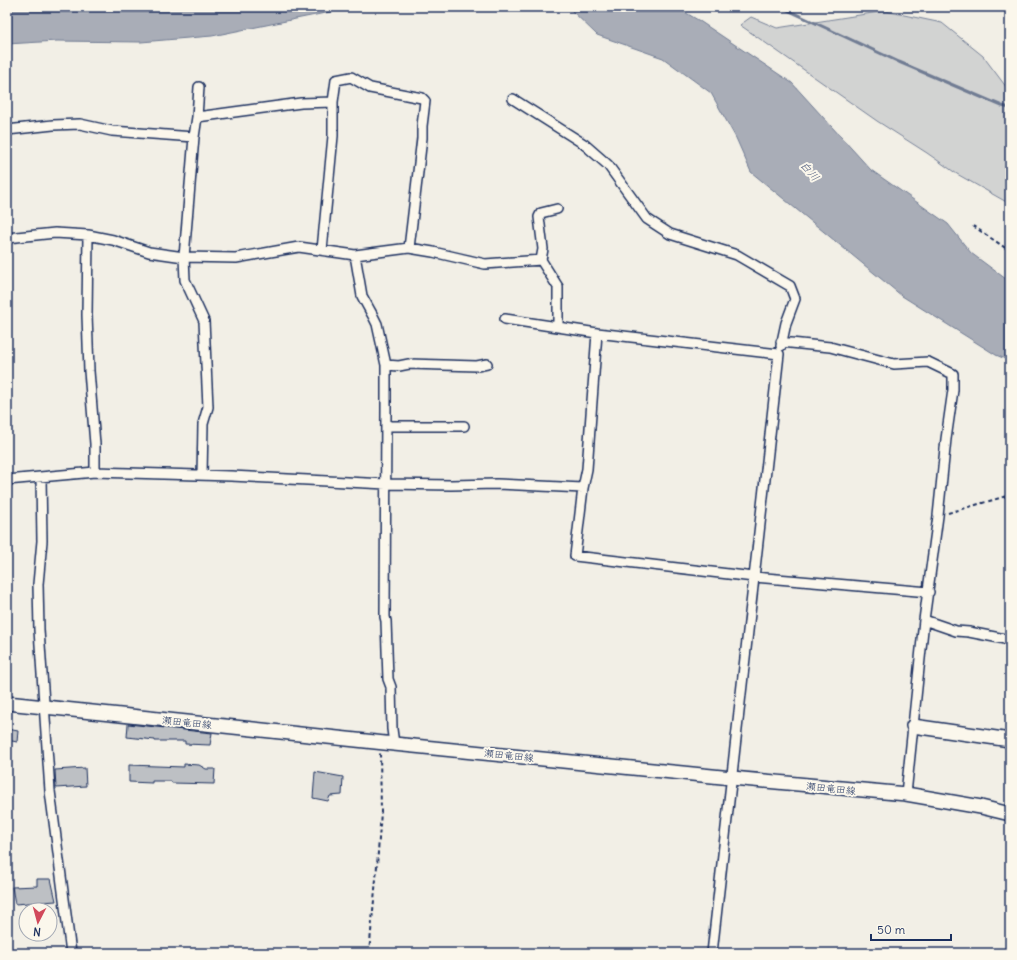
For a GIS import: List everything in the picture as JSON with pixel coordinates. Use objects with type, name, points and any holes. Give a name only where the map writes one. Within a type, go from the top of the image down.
[{"type":"main road","name":"瀬田竜田線","points":[[7,703],[394,744],[906,794],[980,807],[1010,814]]},
{"type":"main road","points":[[913,726],[1010,740]]},
{"type":"street","points":[[322,250],[333,136],[333,102],[336,80],[351,77],[370,88],[422,98],[425,101],[409,248]]},
{"type":"street","points":[[199,87],[184,257],[185,280],[204,321],[208,407],[203,424],[202,475]]},
{"type":"street","points":[[513,99],[584,144],[608,165],[647,219],[670,234],[737,255],[790,286],[794,299],[786,323],[779,354],[712,953]]},
{"type":"street","points":[[197,117],[301,103],[333,102]]},
{"type":"street","points":[[7,130],[53,125],[80,124],[112,131],[194,137]]},
{"type":"street","points":[[557,209],[541,213],[539,217],[543,249],[541,260],[558,287],[558,327]]},
{"type":"street","points":[[7,238],[55,233],[88,235],[113,240],[149,252],[184,257],[236,258],[299,248],[355,255],[409,248],[485,264],[541,260]]},
{"type":"street","points":[[88,235],[87,315],[95,472]]},
{"type":"street","points":[[355,255],[362,296],[377,324],[386,365],[385,617],[388,679],[390,687],[394,744]]},
{"type":"street","points":[[505,319],[597,332],[779,354]]},
{"type":"street","points":[[597,332],[587,469],[583,488],[575,556],[754,577],[929,592]]},
{"type":"street","points":[[782,342],[830,347],[894,364],[928,362],[953,374],[938,516],[929,592],[924,620],[906,794]]},
{"type":"street","points":[[386,365],[399,366],[410,364],[477,366],[488,364]]},
{"type":"street","points":[[386,426],[464,426]]},
{"type":"street","points":[[7,480],[95,472],[231,476],[386,484],[497,484],[583,488]]},
{"type":"street","points":[[41,477],[42,541],[38,584],[39,630],[50,790],[72,953]]},
{"type":"street","points":[[924,620],[956,630],[1010,640]]},
{"type":"path","points":[[973,226],[1010,250]]},
{"type":"path","points":[[938,516],[1010,495]]},
{"type":"path","points":[[369,953],[381,812],[380,742]]},
{"type":"shaded area","points":[[885,11],[942,23],[983,56],[1010,92],[1010,204],[957,174],[877,121],[740,25],[751,17],[777,28]]},
{"type":"water","points":[[7,7],[355,7],[212,36],[141,42],[57,41],[7,44]]},
{"type":"water","points":[[410,7],[482,7],[446,11]]},
{"type":"water","name":"白川","points":[[568,7],[676,7],[792,83],[871,170],[948,224],[971,253],[1010,282],[1010,361],[996,355],[902,296],[751,172],[736,138],[711,93],[663,58],[597,35]]},
{"type":"building","points":[[128,724],[212,733],[210,745],[185,744],[185,741],[155,741],[127,737]]},
{"type":"building","points":[[7,729],[18,731],[17,742],[7,740]]},
{"type":"building","points":[[184,764],[199,765],[206,769],[215,769],[214,784],[172,783],[171,781],[152,781],[152,783],[129,782],[129,765],[184,767]]},
{"type":"building","points":[[85,768],[86,786],[56,788],[55,770]]},
{"type":"building","points":[[315,772],[343,777],[342,795],[330,796],[328,801],[313,798]]},
{"type":"building","points":[[37,879],[51,879],[56,901],[18,902],[18,904],[15,904],[12,887],[37,886]]},
{"type":"waterway","points":[[781,7],[899,62],[1002,106],[1010,108]]}]
